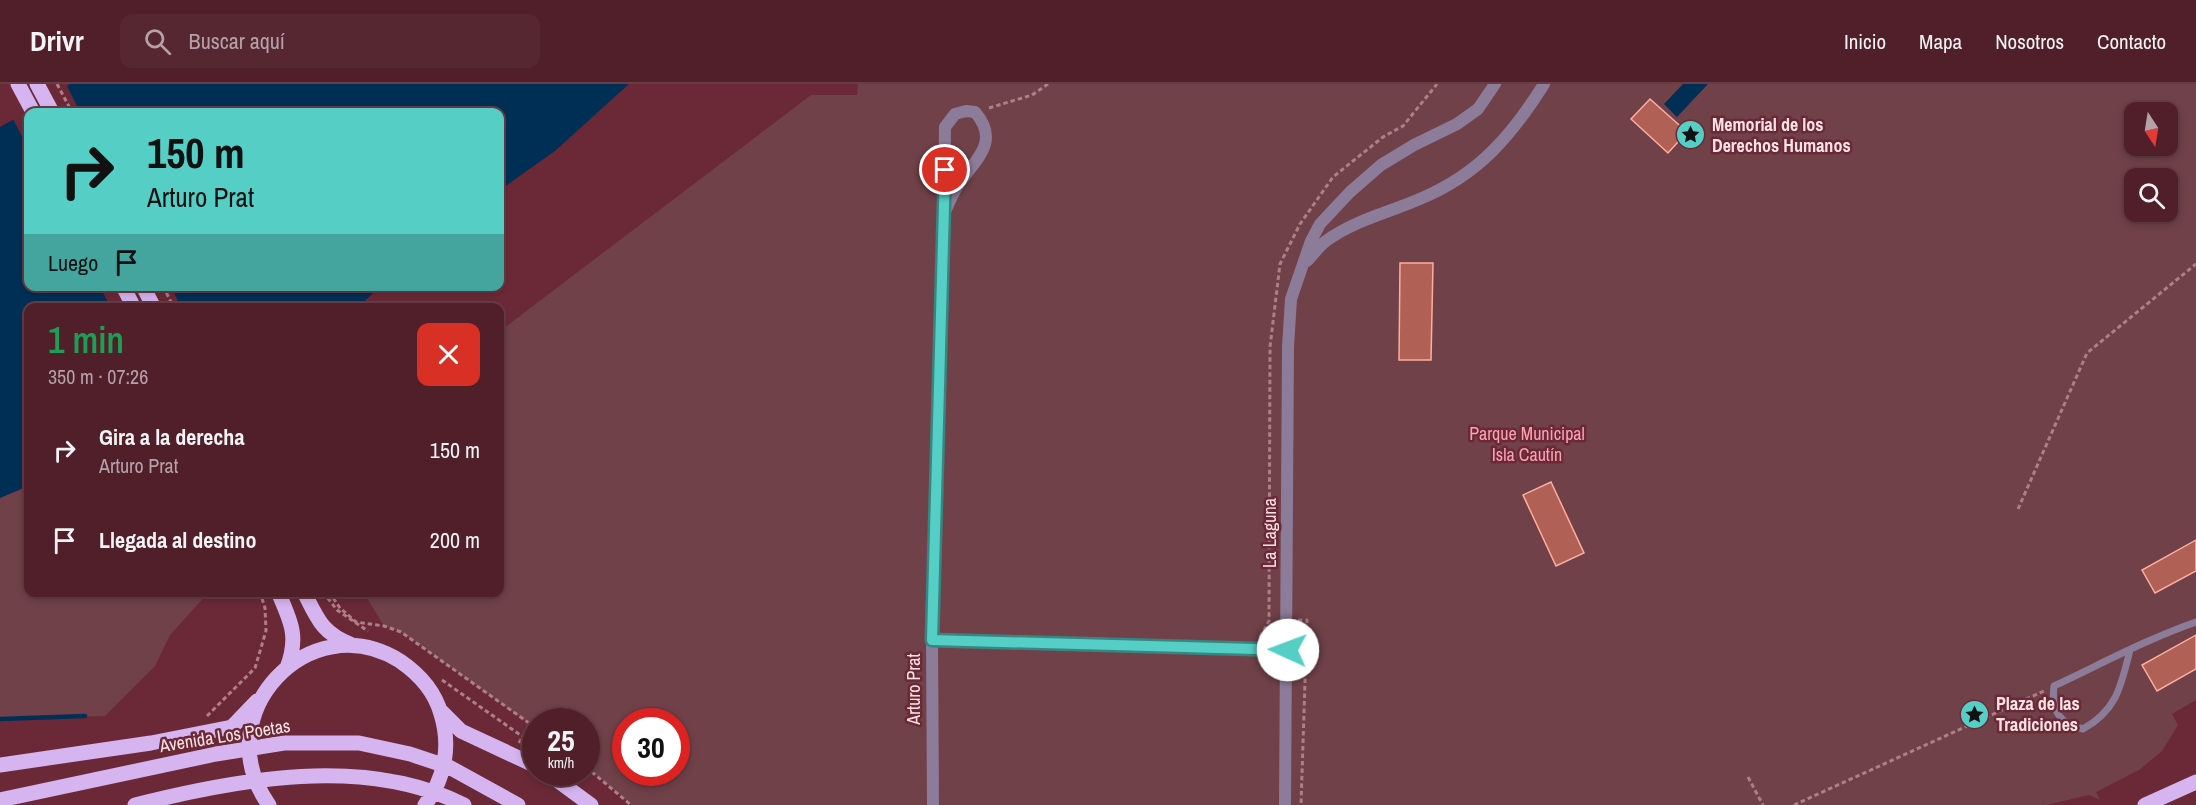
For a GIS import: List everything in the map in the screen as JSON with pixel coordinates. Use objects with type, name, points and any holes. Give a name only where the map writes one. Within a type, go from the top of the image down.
[{"type":"main road","points":[[18,84],[31,108]]},
{"type":"main road","points":[[37,84],[50,108]]},
{"type":"main road","points":[[280,597],[294,634],[287,668]]},
{"type":"main road","points":[[307,597],[324,628],[336,639],[378,651],[409,668],[433,694],[440,710],[446,738],[444,766],[427,803]]},
{"type":"main road","points":[[0,765],[151,743],[232,727],[261,697],[272,681],[287,668],[312,653],[336,647],[358,647]]},
{"type":"main road","points":[[261,697],[252,719],[249,751],[256,782],[269,805]]},
{"type":"main road","points":[[440,710],[461,730],[522,759]]},
{"type":"main road","name":"Avenida Los Poetas","points":[[0,800],[216,754],[284,743],[359,743],[410,754],[448,767],[518,805]]},
{"type":"main road","points":[[135,805],[209,789],[288,776],[320,775],[352,776],[401,783],[448,797],[464,805]]},
{"type":"main road","points":[[2145,805],[2196,782]]},
{"type":"main road","points":[[565,786],[591,805]]},
{"type":"street","name":"La Laguna","points":[[1286,805],[1288,347],[1291,299],[1311,241],[1320,224],[1350,192],[1381,165],[1414,145],[1457,124],[1478,109],[1495,84]]},
{"type":"street","name":"La Laguna","points":[[1304,264],[1325,242],[1347,228],[1424,198],[1485,160],[1507,137],[1544,84]]},
{"type":"street","name":"Arturo Prat","points":[[933,805],[932,640],[945,214],[945,127],[955,114],[966,111],[975,112],[982,120],[988,135],[984,150],[955,189],[945,214]]},
{"type":"street","points":[[932,640],[1288,650]]},
{"type":"lane","points":[[2130,650],[2124,675],[2110,708],[2098,721],[2083,729],[2069,726],[2058,715],[2052,701],[2054,686],[2130,650],[2196,622]]},
{"type":"path","points":[[57,84],[70,108]]},
{"type":"path","points":[[975,112],[1032,95],[1048,84]]},
{"type":"path","points":[[1259,638],[1269,621],[1270,346],[1280,264]]},
{"type":"path","points":[[2018,508],[2087,353],[2196,264]]},
{"type":"path","points":[[204,718],[255,668],[266,632],[265,608],[262,597]]},
{"type":"path","points":[[332,597],[340,608],[356,622],[384,626],[401,632],[522,718]]},
{"type":"path","points":[[1301,805],[1307,620]]},
{"type":"path","points":[[1794,805],[2054,686]]},
{"type":"path","points":[[1748,777],[1763,805]]},
{"type":"path","points":[[600,779],[631,805]]},
{"type":"green space","name":"Parque Municipal Isla Cautín","points":[[858,84],[2196,84],[2196,700],[2172,714],[2178,725],[2162,751],[2139,770],[2096,792],[2100,800],[2089,795],[2046,805],[631,805],[600,778],[600,708],[522,708],[522,719],[401,632],[384,626],[366,597],[504,597],[504,328],[811,95],[857,95]]},
{"type":"green space","points":[[24,488],[24,597],[204,597],[170,635],[155,666],[105,716],[0,719],[0,498]]},
{"type":"water","points":[[70,84],[629,84],[555,151],[504,187],[504,108],[34,108]]},
{"type":"water","points":[[1683,84],[1708,84],[1677,117],[1664,104]]},
{"type":"water","points":[[24,114],[24,291],[375,291],[363,303],[24,303],[24,488],[0,498],[0,127]]},
{"type":"pier","points":[[66,84],[78,108],[29,108]]},
{"type":"pier","points":[[24,111],[24,140],[12,117]]},
{"type":"pier","points":[[102,291],[173,291],[179,303],[108,303]]},
{"type":"building","points":[[1650,99],[1687,132],[1668,153],[1631,119]]},
{"type":"building","points":[[1400,263],[1433,263],[1431,360],[1399,360]]},
{"type":"building","points":[[1551,482],[1584,553],[1556,566],[1523,495]]},
{"type":"building","points":[[2196,540],[2196,571],[2155,593],[2142,570]]},
{"type":"building","points":[[2196,635],[2196,669],[2157,691],[2142,665]]},
{"type":"waterway","points":[[0,719],[85,716]]},
{"type":"place","name":"Memorial de los Derechos Humanos","points":[[1691,135]]},
{"type":"place","name":"Plaza de las Tradiciones","points":[[1975,714]]},
{"type":"route","points":[[945,170],[932,640],[1288,650]]}]
